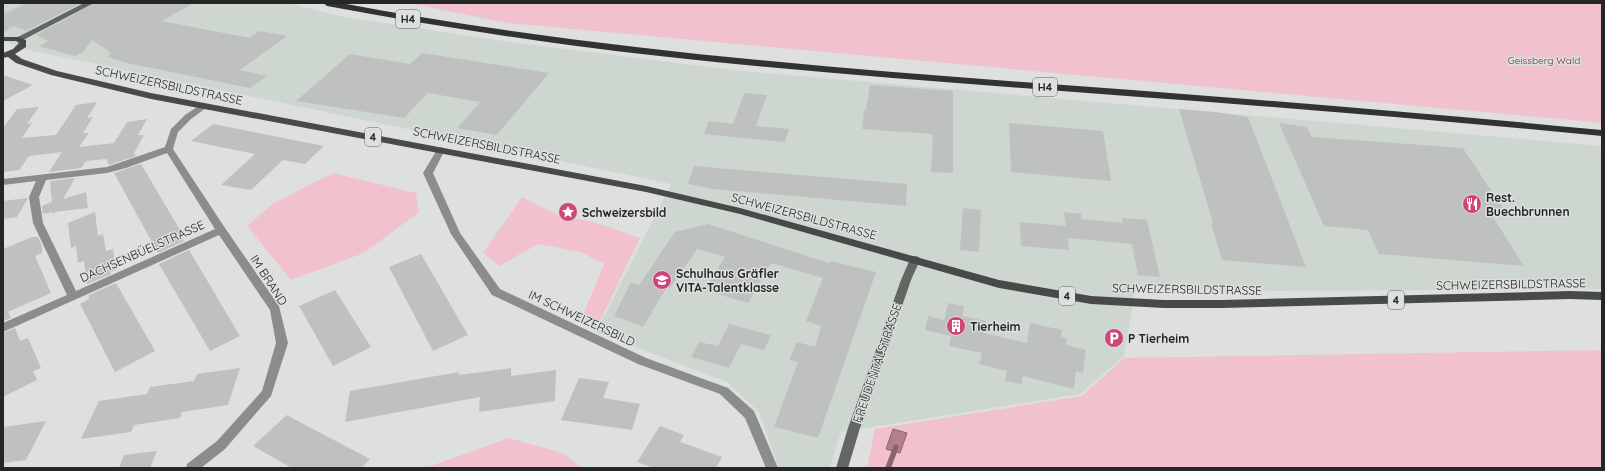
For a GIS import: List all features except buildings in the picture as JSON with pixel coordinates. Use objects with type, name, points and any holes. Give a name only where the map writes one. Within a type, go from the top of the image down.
[{"type":"highway","name":"H4","points":[[327,3],[409,19],[489,32],[661,54],[852,72],[1419,115],[1602,133]]},
{"type":"main road","points":[[3,39],[18,39]]},
{"type":"main road","name":"4","points":[[6,55],[23,45],[23,42],[18,39]]},
{"type":"main road","name":"SCHWEIZERSBILDSTRASSE","points":[[6,55],[54,73],[136,93],[646,189],[726,207],[999,284],[1091,300],[1164,304],[1602,296]]},
{"type":"street","points":[[18,39],[90,3]]},
{"type":"street","points":[[3,182],[42,179],[107,170],[123,166],[169,149],[174,131],[188,117],[203,106]]},
{"type":"street","name":"IM BRAND","points":[[169,149],[221,230],[276,309],[282,343],[267,393],[221,446],[192,468]]},
{"type":"street","name":"IM SCHWEIZERSBILD","points":[[441,150],[428,173],[456,234],[496,292],[642,361],[724,391],[750,415],[772,468]]},
{"type":"street","name":"DACHSENBÜELSTRASSE","points":[[42,179],[34,197],[38,223],[73,296]]},
{"type":"street","name":"DACHSENBÜELSTRASSE","points":[[3,328],[221,230]]},
{"type":"street","name":"FREUDENTALSTRASSE","points":[[842,468],[854,428],[906,280],[915,260]]},
{"type":"shaded area","name":"Schweizersbild","points":[[3,3],[286,3],[344,17],[510,42],[742,71],[1602,146],[1602,289],[1249,291],[1136,285],[1124,356],[1080,394],[841,432],[830,468],[779,468],[759,412],[727,382],[596,332],[671,184],[24,49],[3,40]]},
{"type":"shaded area","points":[[893,429],[907,433],[900,453],[886,449]]},
{"type":"green space","name":"Geissberg Wald","points":[[408,3],[1602,3],[1602,123],[508,23]]},
{"type":"green space","points":[[333,173],[416,193],[419,212],[364,253],[291,280],[247,226],[274,203]]},
{"type":"green space","points":[[522,197],[560,216],[590,221],[640,238],[599,323],[581,320],[604,264],[580,252],[538,244],[499,266],[483,253]]},
{"type":"green space","points":[[1602,350],[1602,468],[867,468],[875,429],[1082,396],[1124,358]]},
{"type":"green space","points":[[509,438],[562,453],[582,468],[425,468]]},
{"type":"waterway","points":[[888,468],[896,447]]},
{"type":"place","name":"Rest. Buechbrunnen","points":[[1472,204]]},
{"type":"place","name":"Schweizersbild","points":[[568,212]]},
{"type":"place","name":"Schulhaus Gräfler VITA-Talentklasse","points":[[662,280]]},
{"type":"place","name":"Tierheim","points":[[956,326]]},
{"type":"place","name":"P Tierheim","points":[[1114,338]]}]
